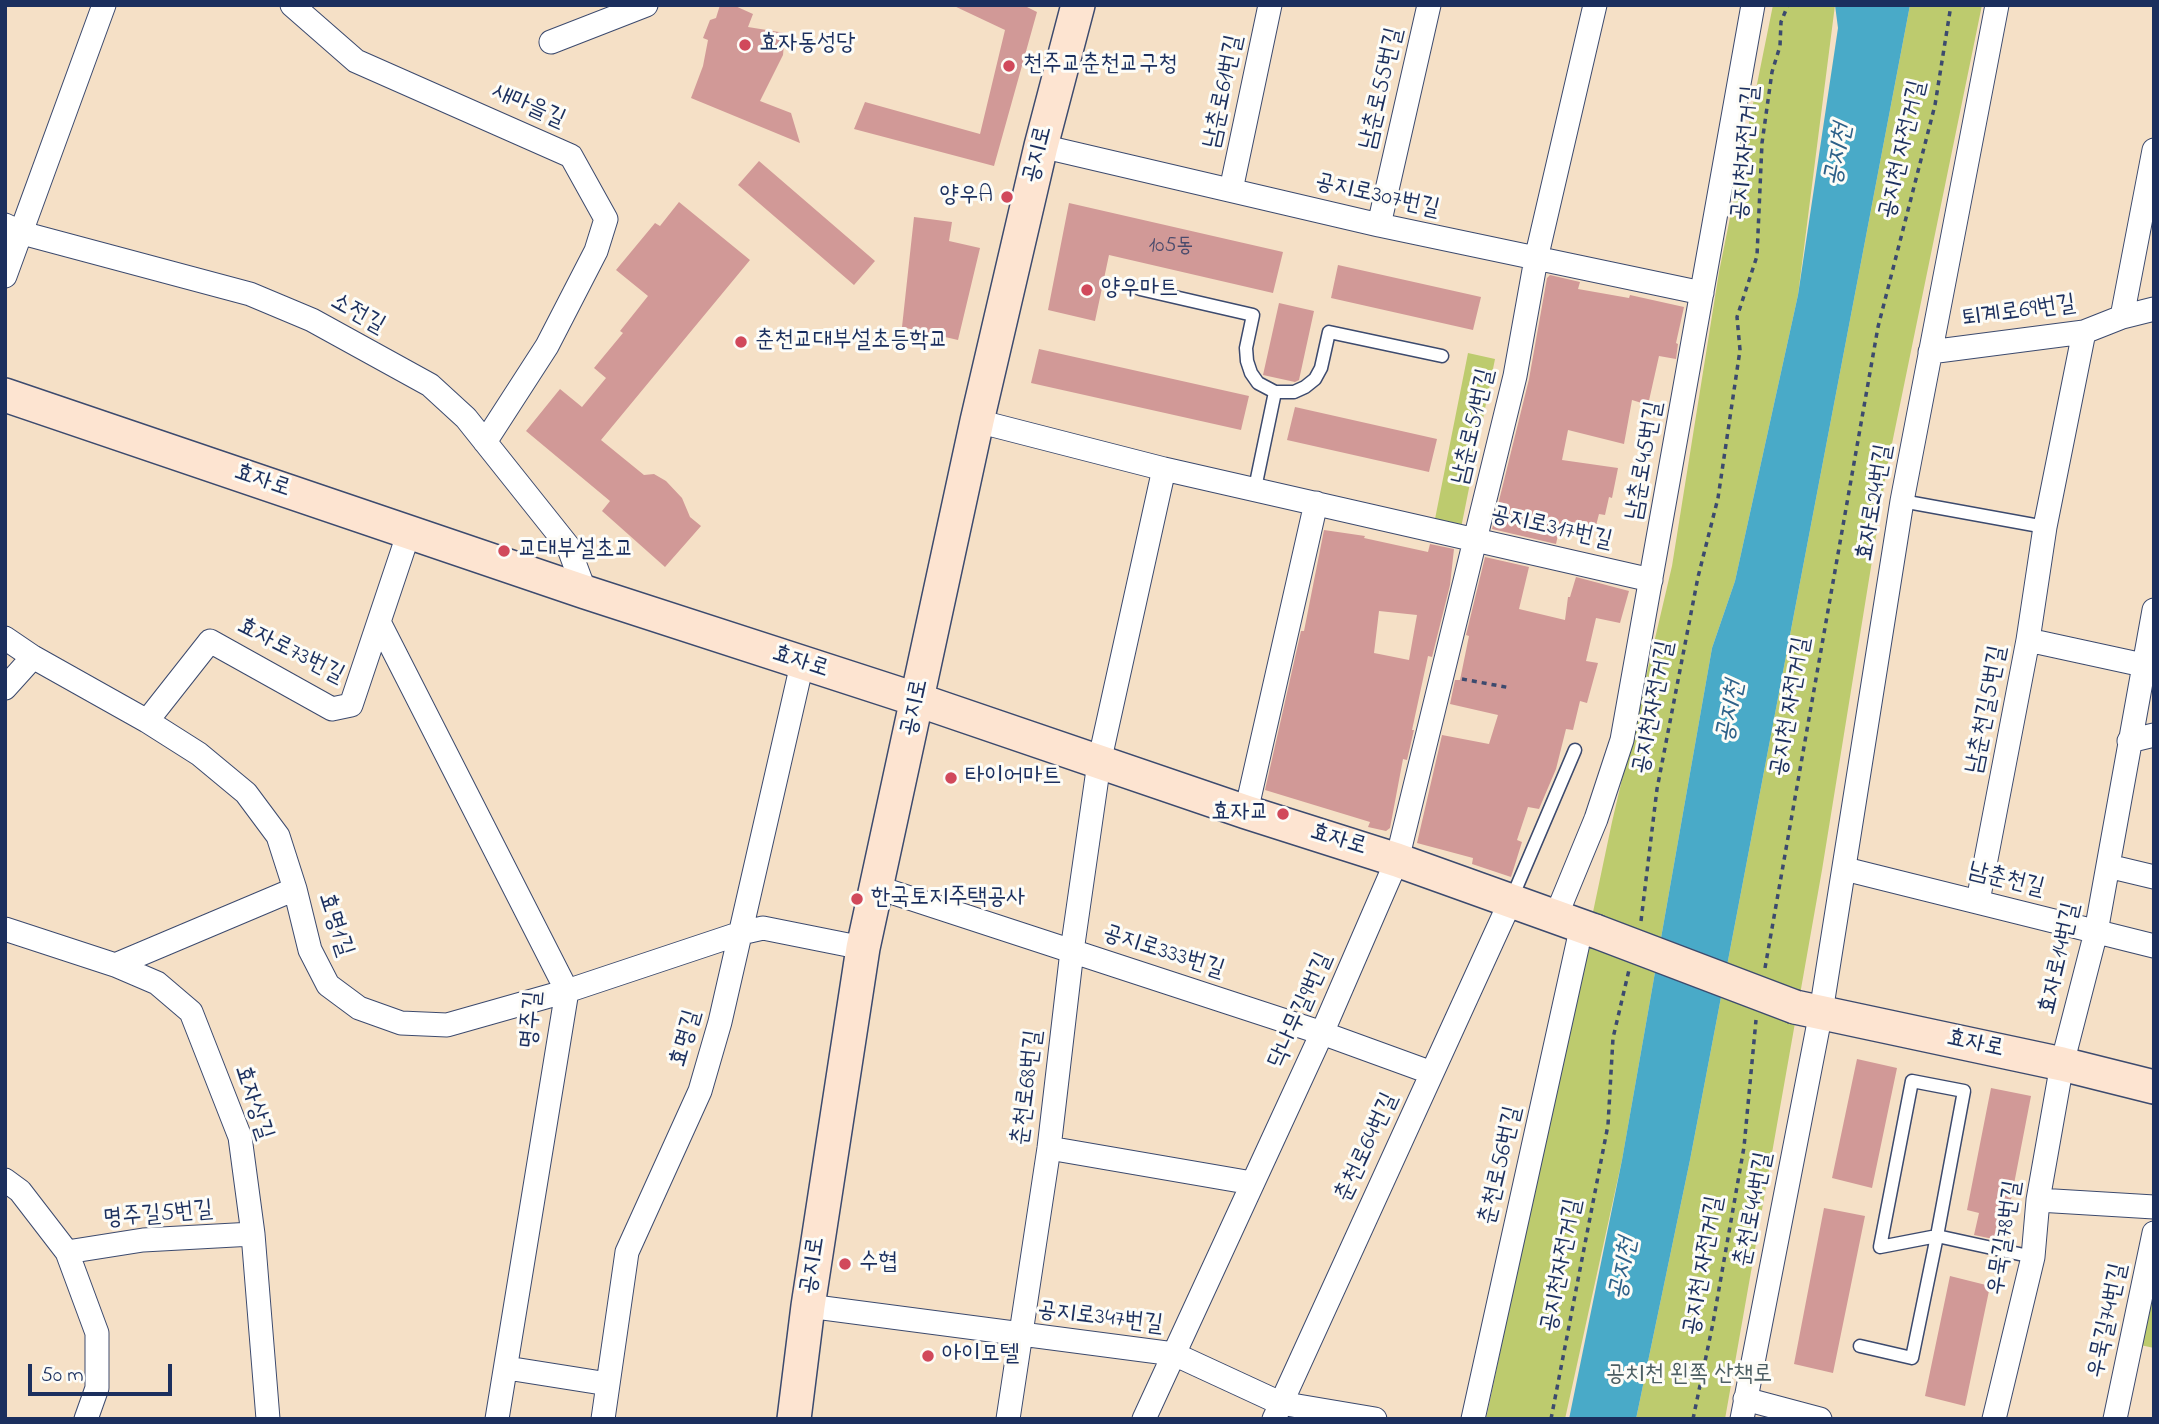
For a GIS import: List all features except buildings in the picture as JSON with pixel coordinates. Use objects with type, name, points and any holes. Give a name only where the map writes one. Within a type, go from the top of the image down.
[{"type":"street","points":[[5,276],[13,229],[104,5]]},
{"type":"street","name":"새마을길","points":[[292,5],[356,61],[571,156],[606,219],[596,251],[547,346],[485,442]]},
{"type":"street","points":[[551,42],[646,5]]},
{"type":"street","name":"남춘로61번길","points":[[1231,190],[1270,5]]},
{"type":"street","name":"남춘로55번길","points":[[1379,225],[1429,5]]},
{"type":"street","name":"남춘로51번길","points":[[1397,860],[1515,376],[1536,259],[1595,5]]},
{"type":"street","name":"효자로24번길","points":[[1808,1009],[1845,869],[1902,501],[1997,5]]},
{"type":"street","name":"남춘로45번길","points":[[1578,924],[1596,818],[1622,740],[1702,293],[1748,6]]},
{"type":"street","name":"공지로","points":[[794,1419],[808,1306],[863,948],[977,421],[1072,8]]},
{"type":"street","name":"공지로307번길","points":[[1041,146],[1379,225],[1702,293]]},
{"type":"street","points":[[2122,317],[2154,150]]},
{"type":"street","name":"소전길","points":[[13,229],[250,294],[312,320],[430,385],[467,418],[568,546],[585,592]]},
{"type":"street","name":"퇴계로69번길","points":[[1930,352],[2084,332],[2122,317],[2154,309]]},
{"type":"street","name":"남춘천길5번길","points":[[1978,901],[2028,640],[2045,527],[2084,332]]},
{"type":"street","name":"효자로","points":[[5,395],[585,592],[1397,860],[1808,1009],[2062,1064],[2154,1087]]},
{"type":"street","name":"공지로317번길","points":[[977,421],[1164,469],[1651,580]]},
{"type":"street","points":[[1099,763],[1164,469]]},
{"type":"street","points":[[1246,812],[1316,503]]},
{"type":"street","name":"효자로73번길","points":[[147,721],[211,641],[332,709],[351,705],[409,532]]},
{"type":"street","name":"효자로14번길","points":[[2062,1064],[2096,932],[2154,610]]},
{"type":"street","name":"명주길","points":[[380,624],[566,991],[497,1419]]},
{"type":"street","name":"효명1길","points":[[5,638],[199,754],[246,793],[278,836],[310,950],[328,985],[359,1008],[401,1023],[447,1025],[566,991],[763,928],[863,948]]},
{"type":"street","points":[[2028,640],[2143,665]]},
{"type":"street","points":[[5,688],[33,657]]},
{"type":"street","name":"효명길","points":[[603,1419],[627,1252],[700,1091],[720,1022],[802,664]]},
{"type":"street","points":[[2129,741],[2154,735]]},
{"type":"street","name":"춘천로68번길","points":[[1008,1419],[1049,1148],[1072,951],[1099,763]]},
{"type":"street","name":"닥나무길9번길","points":[[1144,1419],[1322,1033],[1397,860]]},
{"type":"street","points":[[2108,866],[2154,877]]},
{"type":"street","name":"남춘천길","points":[[1845,869],[2154,946]]},
{"type":"street","name":"공지로333번길","points":[[876,887],[1322,1033],[1432,1073]]},
{"type":"street","points":[[115,965],[295,889]]},
{"type":"street","name":"춘천로64번길","points":[[1277,1411],[1511,900]]},
{"type":"street","name":"춘천로56번길","points":[[1473,1419],[1578,924]]},
{"type":"street","name":"효자상길","points":[[5,929],[115,965],[157,983],[191,1012],[240,1137],[253,1234],[268,1419]]},
{"type":"street","name":"춘천로44번길","points":[[1743,1409],[1808,1009]]},
{"type":"street","name":"우묵길78번길","points":[[1994,1419],[2034,1257],[2038,1200],[2062,1064]]},
{"type":"street","points":[[1049,1148],[1252,1183]]},
{"type":"street","points":[[5,1180],[20,1191],[67,1252],[97,1333],[97,1388],[86,1419]]},
{"type":"street","points":[[2038,1200],[2154,1207]]},
{"type":"street","name":"우묵길74번길","points":[[2115,1419],[2154,1233]]},
{"type":"street","name":"명주길5번길","points":[[67,1252],[142,1240],[253,1234]]},
{"type":"street","name":"공지로347번길","points":[[808,1306],[1174,1354],[1277,1411],[1375,1419]]},
{"type":"street","points":[[506,1368],[608,1384]]},
{"type":"street","points":[[1743,1409],[1821,1419]]},
{"type":"lane","points":[[1140,289],[1254,315],[1246,348],[1247,361],[1258,383],[1275,392],[1294,393],[1315,379],[1321,368],[1329,332],[1442,356]]},
{"type":"lane","points":[[1255,488],[1275,392]]},
{"type":"lane","points":[[1902,501],[2045,527]]},
{"type":"lane","points":[[1511,900],[1575,750]]},
{"type":"lane","points":[[1860,1346],[1912,1358],[1937,1236],[1964,1091],[1912,1081],[1880,1247],[1937,1236],[2034,1257]]},
{"type":"path","name":"공지천자전거길","points":[[1638,933],[1657,789],[1698,577],[1718,498],[1740,350],[1737,317],[1757,256],[1762,143],[1772,72],[1780,46],[1781,23],[1788,5]]},
{"type":"path","name":"공지천 자전거길","points":[[1763,978],[1878,327],[1935,105],[1951,5]]},
{"type":"path","points":[[1443,676],[1511,688]]},
{"type":"path","name":"공지천자전거길","points":[[1551,1419],[1608,1125],[1612,1038],[1631,959]]},
{"type":"path","name":"공지천 자전거길","points":[[1693,1419],[1744,1147],[1756,1018]]},
{"type":"green space","points":[[1773,5],[1835,5],[1798,295],[1735,581],[1712,648],[1622,1160],[1565,1419],[1486,1419],[1612,822],[1672,566],[1719,272]]},
{"type":"green space","name":"공치천 왼쪽 산책로","points":[[1910,5],[1982,5],[1887,468],[1822,870],[1725,1419],[1636,1419],[1690,1160]]},
{"type":"green space","points":[[1468,353],[1495,359],[1461,528],[1434,524]]},
{"type":"green space","points":[[2154,1233],[2154,1348],[2131,1343]]},
{"type":"water","name":"공지천","points":[[1835,5],[1910,5],[1690,1160],[1636,1419],[1569,1419],[1622,1160],[1712,648],[1735,581],[1798,295],[1838,28]]},
{"type":"place","name":"효자동성당","points":[[745,45]]},
{"type":"place","name":"천주교춘천교구청","points":[[1009,66]]},
{"type":"place","name":"양우A","points":[[1007,197]]},
{"type":"place","name":"양우마트","points":[[1087,290]]},
{"type":"place","name":"춘천교대부설초등학교","points":[[741,342]]},
{"type":"place","name":"교대부설초교","points":[[504,551]]},
{"type":"place","name":"타이어마트","points":[[951,778]]},
{"type":"place","name":"효자교","points":[[1283,814]]},
{"type":"place","name":"한국토지주택공사","points":[[857,899]]},
{"type":"place","name":"수협","points":[[845,1264]]},
{"type":"place","name":"아이모텔","points":[[928,1356]]}]
